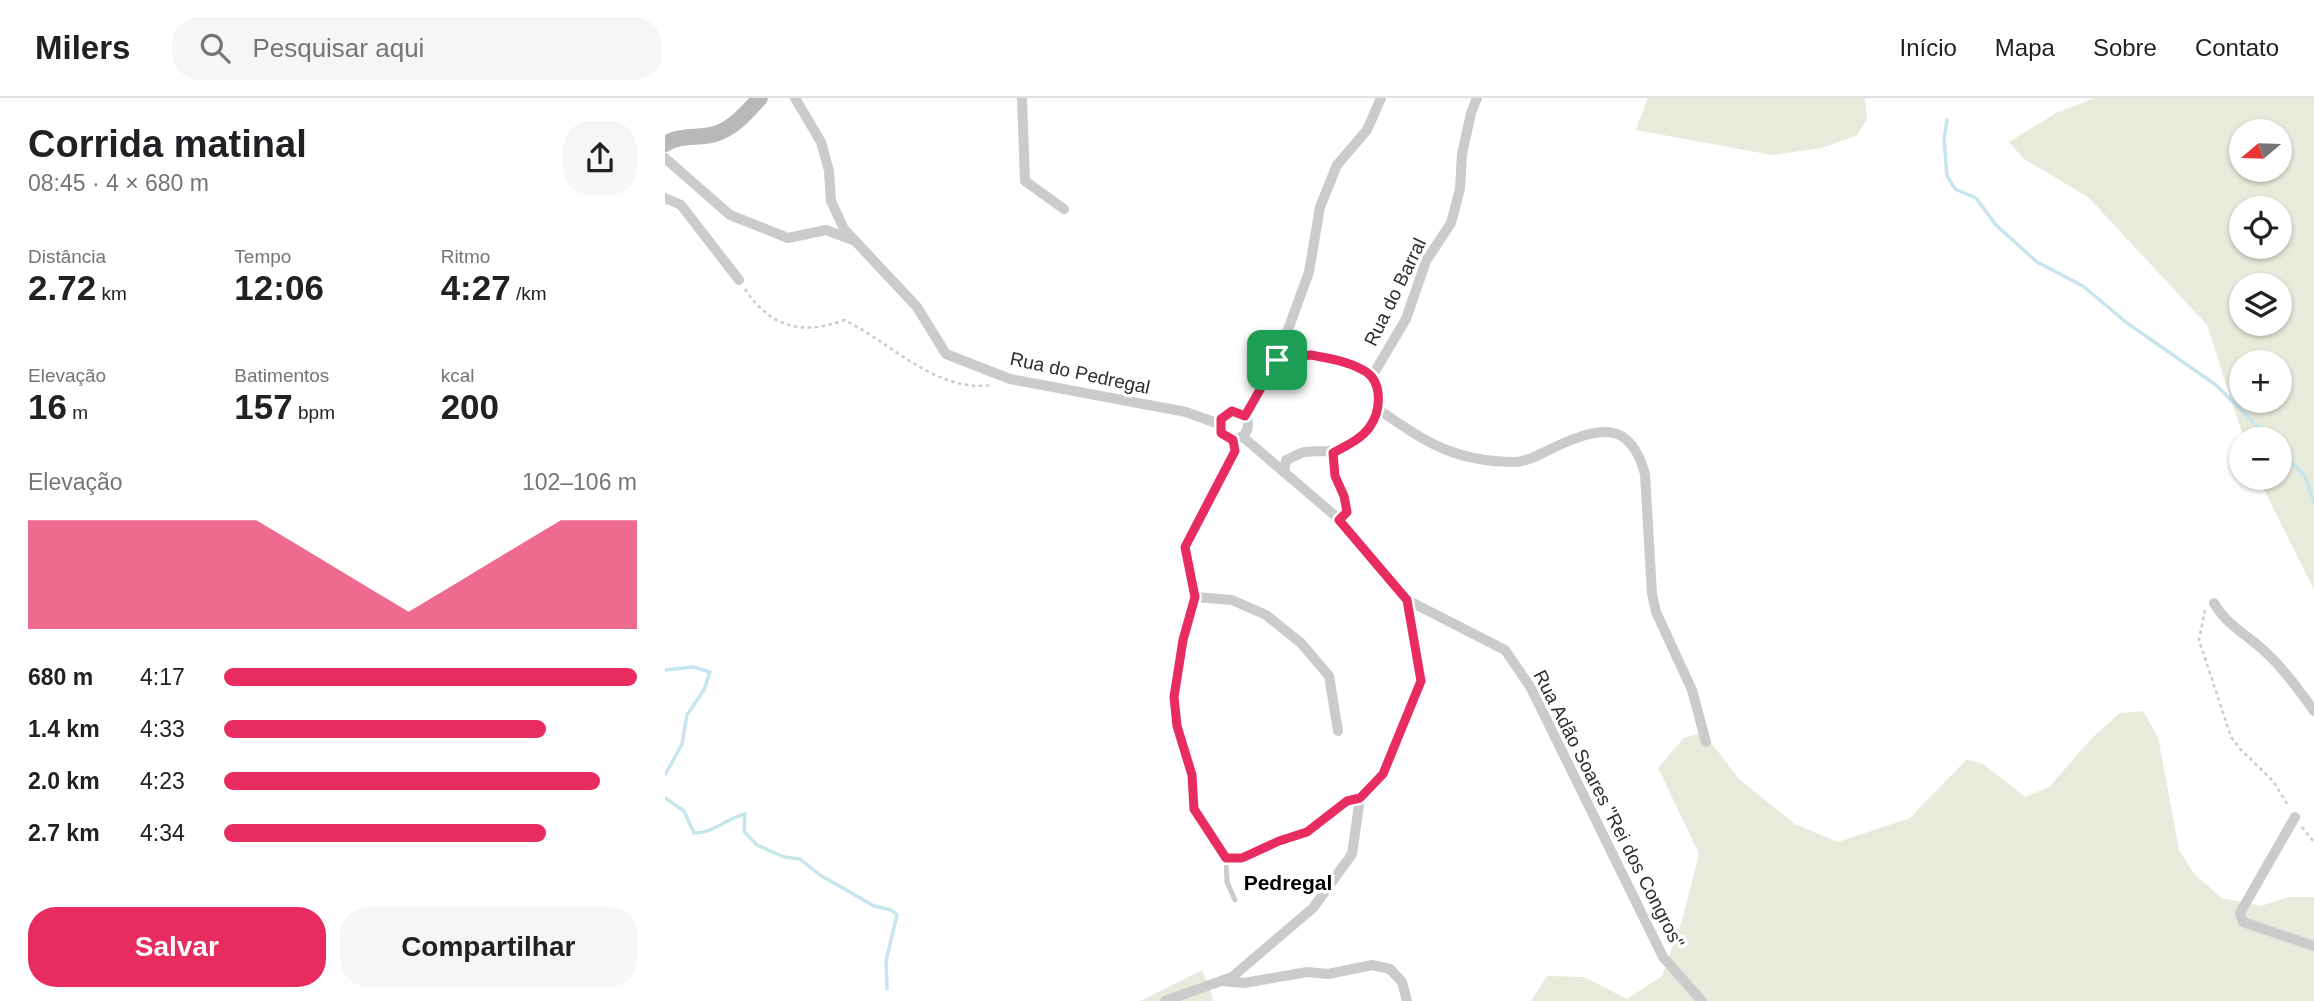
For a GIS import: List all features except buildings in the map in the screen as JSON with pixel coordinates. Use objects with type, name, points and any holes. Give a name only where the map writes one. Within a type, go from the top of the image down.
[{"type":"street","points":[[665,144],[677,138],[703,136],[726,129],[760,98]]},
{"type":"street","name":"Rua do Pedregal","points":[[795,98],[821,142],[829,171],[831,201],[844,229],[917,307],[946,354],[1010,379],[1187,412],[1219,424]]},
{"type":"street","points":[[1022,98],[1025,181],[1064,209]]},
{"type":"street","points":[[1245,416],[1277,360],[1309,272],[1320,207],[1337,165],[1367,130],[1381,98]]},
{"type":"street","name":"Rua do Barral","points":[[1371,378],[1406,318],[1426,261],[1451,223],[1460,189],[1462,154],[1477,98]]},
{"type":"street","points":[[665,158],[730,215],[787,238],[826,230],[855,241]]},
{"type":"street","points":[[665,198],[681,205],[739,280]]},
{"type":"street","points":[[1277,360],[1311,355],[1333,359],[1366,371],[1377,387],[1378,409],[1369,428],[1353,442],[1333,453],[1304,452],[1286,460],[1284,472]]},
{"type":"street","points":[[1378,409],[1411,433],[1455,455],[1517,462],[1593,433],[1608,430],[1620,433],[1633,443],[1640,455],[1645,474],[1652,594],[1656,612],[1692,690],[1706,742]]},
{"type":"street","points":[[1245,416],[1237,411],[1227,412],[1219,424],[1221,433],[1238,438],[1284,472],[1339,520],[1407,600],[1421,681],[1383,774],[1360,798],[1347,801],[1307,832],[1242,858],[1226,858],[1194,809],[1192,775],[1177,726],[1174,697],[1183,640],[1195,597],[1185,547],[1235,451],[1238,438],[1248,425],[1245,416]]},
{"type":"street","points":[[1195,597],[1232,600],[1266,615],[1301,643],[1329,676],[1338,731]]},
{"type":"street","name":"Rua Adão Soares \"Rei dos Congros\"","points":[[1407,600],[1505,650],[1531,688],[1663,957],[1702,1001]]},
{"type":"street","points":[[2214,603],[2221,615],[2240,634],[2261,648],[2314,711]]},
{"type":"street","points":[[1165,1001],[1232,977],[1313,908],[1352,854],[1360,798]]},
{"type":"street","points":[[2295,817],[2240,913],[2243,922],[2314,946]]},
{"type":"street","points":[[1219,981],[1244,983],[1307,972],[1328,974],[1372,965],[1390,969],[1402,982],[1407,1001]]},
{"type":"lane","points":[[1226,858],[1227,882],[1235,900]]},
{"type":"path","points":[[739,280],[762,310],[779,321],[798,328],[844,320],[905,359],[961,383],[981,387],[1010,379]]},
{"type":"path","points":[[1333,453],[1335,476],[1344,496],[1347,512],[1339,520]]},
{"type":"path","points":[[2214,603],[2207,605],[2199,640],[2231,737],[2273,780],[2314,842]]},
{"type":"green space","points":[[1648,98],[1865,98],[1867,120],[1857,135],[1822,148],[1772,155],[1636,130]]},
{"type":"green space","points":[[2095,98],[2314,98],[2314,590],[2264,490],[2292,490],[2292,427],[2240,427],[2236,413],[2292,413],[2292,350],[2229,350],[2229,393],[2207,325],[2088,197],[2024,159],[2009,142],[2056,113]]},
{"type":"green space","points":[[2143,711],[2158,737],[2179,850],[2195,875],[2222,898],[2261,906],[2288,897],[2314,897],[2314,1001],[1531,1001],[1547,976],[1584,977],[1627,999],[1662,976],[1682,920],[1699,854],[1658,768],[1684,738],[1703,732],[1739,779],[1795,824],[1838,842],[1910,818],[1967,759],[1983,764],[2025,797],[2049,787],[2093,737],[2120,713]]},
{"type":"green space","points":[[1202,970],[1214,1001],[1140,1001]]},
{"type":"waterway","points":[[1947,120],[1944,139],[1947,176],[1955,189],[1976,198],[1996,225],[2037,262],[2083,286],[2127,323],[2216,385],[2258,427]]},
{"type":"waterway","points":[[2292,462],[2305,476],[2314,502]]},
{"type":"waterway","points":[[665,670],[693,667],[710,672],[704,690],[687,715],[682,744],[665,775]]},
{"type":"waterway","points":[[665,798],[684,811],[694,833],[707,831],[745,814],[744,831],[757,845],[784,857],[800,859],[820,875],[874,906],[891,910],[897,915],[886,961],[887,989]]},
{"type":"district","name":"Pedregal","points":[[1288,882]]},
{"type":"route","points":[[1311,355],[1333,359],[1366,371],[1377,387],[1378,409],[1369,428],[1353,442],[1333,453],[1335,476],[1344,496],[1347,512],[1339,520],[1407,600],[1421,681],[1383,774],[1360,798],[1347,801],[1307,832],[1242,858],[1226,858],[1194,809],[1192,775],[1177,726],[1174,697],[1183,640],[1195,597],[1185,547],[1235,451],[1233,440],[1221,433],[1221,419],[1227,412],[1232,411],[1245,416],[1277,360],[1311,355]]}]
